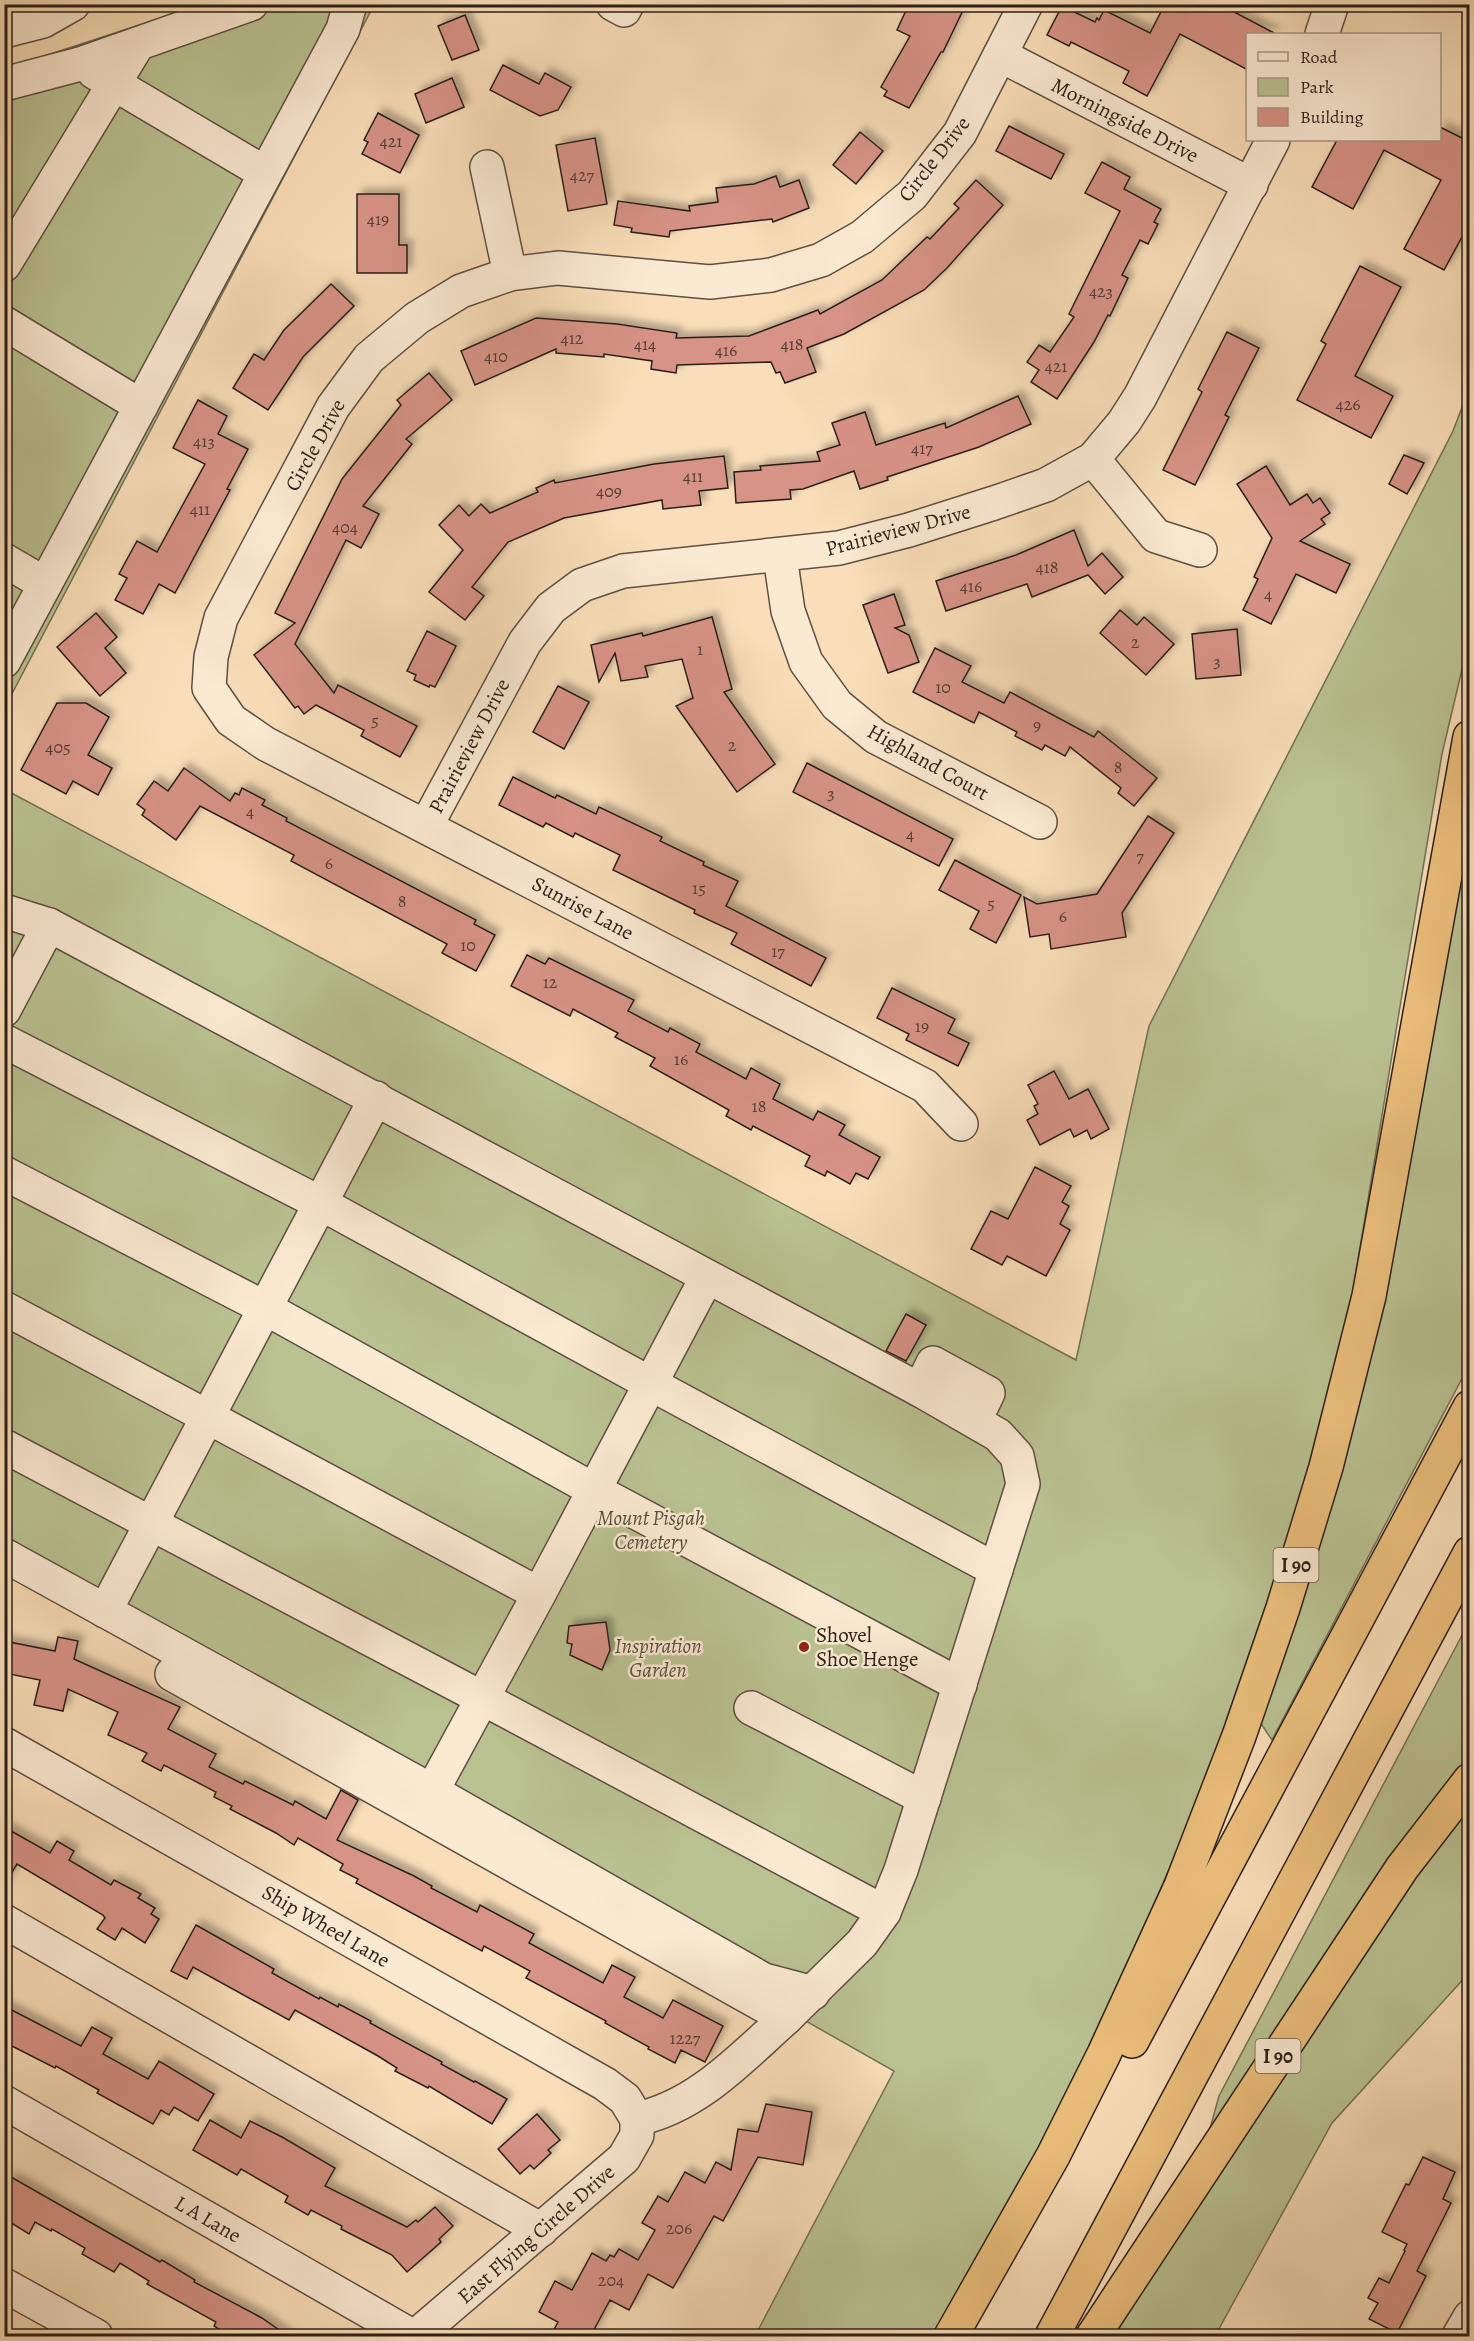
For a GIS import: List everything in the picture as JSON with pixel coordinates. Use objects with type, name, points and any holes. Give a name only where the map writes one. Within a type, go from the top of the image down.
[{"type":"highway","name":"I 90","points":[[951,2337],[1053,2156],[1104,2054],[1181,1886],[1239,1736],[1283,1608],[1326,1467],[1369,1296],[1470,737]]},
{"type":"highway","points":[[970,2337],[1039,2216],[1470,1407]]},
{"type":"highway","points":[[1052,2337],[1470,1553]]},
{"type":"highway","name":"I 90","points":[[1093,2337],[1402,1868],[1470,1780]]},
{"type":"street","points":[[4,32],[43,21],[73,4]]},
{"type":"street","points":[[4,84],[80,64],[251,4]]},
{"type":"street","points":[[4,661],[343,29],[350,4]]},
{"type":"street","points":[[614,4],[624,10],[627,4]]},
{"type":"street","name":"Circle Drive","points":[[209,688],[211,657],[221,618],[333,407],[369,358],[417,318],[461,291],[510,274],[558,268],[710,282],[771,275],[821,260],[862,237],[912,195],[960,133],[1026,4]]},
{"type":"street","points":[[4,265],[138,44]]},
{"type":"street","name":"Morningside Drive","points":[[1000,55],[1251,185]]},
{"type":"street","points":[[80,64],[265,173]]},
{"type":"street","name":"Prairieview Drive","points":[[426,826],[525,642],[551,608],[582,585],[622,571],[838,549],[909,530],[1046,484],[1093,459],[1124,422],[1140,397],[1273,141]]},
{"type":"street","points":[[487,167],[510,274]]},
{"type":"street","points":[[4,323],[141,406]]},
{"type":"street","points":[[1093,459],[1156,536],[1200,550]]},
{"type":"street","name":"Highland Court","points":[[780,556],[788,611],[806,662],[837,705],[876,737],[1040,822]]},
{"type":"street","points":[[4,560],[45,584]]},
{"type":"street","name":"Sunrise Lane","points":[[209,688],[231,720],[266,744],[925,1086],[961,1124]]},
{"type":"street","points":[[4,912],[50,925],[920,1390],[998,1435],[1017,1456],[1023,1484],[901,1870],[884,1912],[862,1942],[813,1993],[708,2087],[659,2114],[637,2119]]},
{"type":"street","points":[[4,1010],[50,925]]},
{"type":"street","points":[[4,1041],[320,1203],[996,1570]]},
{"type":"street","points":[[105,1611],[376,1098]]},
{"type":"street","points":[[4,1173],[265,1308],[594,1490],[960,1685]]},
{"type":"street","points":[[432,1791],[707,1277]]},
{"type":"street","points":[[4,1308],[539,1594]]},
{"type":"street","points":[[4,1446],[884,1912]]},
{"type":"street","points":[[4,1555],[432,1791],[764,1980],[813,1993]]},
{"type":"street","points":[[172,1674],[786,2018]]},
{"type":"street","points":[[751,1707],[924,1798]]},
{"type":"street","name":"Ship Wheel Lane","points":[[4,1744],[605,2084],[625,2099],[637,2119]]},
{"type":"street","points":[[4,1921],[541,2230]]},
{"type":"street","name":"L A Lane","points":[[4,2102],[414,2337]]},
{"type":"street","name":"East Flying Circle Drive","points":[[414,2337],[624,2158],[637,2134],[637,2119]]},
{"type":"street","points":[[4,2285],[96,2337]]},
{"type":"street","points":[[1459,2337],[1470,2317]]},
{"type":"green space","points":[[201,5],[374,5],[5,707],[4,69]]},
{"type":"green space","name":"Mount Pisgah Cemetery","points":[[1469,389],[1469,640],[1442,754],[1349,1314],[1291,1532],[1201,1794],[1126,1970],[1016,2198],[944,2336],[755,2336],[894,2071],[5,1567],[4,789],[1076,1360],[1149,1026],[1453,431]]},
{"type":"green space","points":[[1469,797],[1469,1365],[1272,1740],[1260,1722]]},
{"type":"green space","points":[[1469,1622],[1469,1760],[1404,1846],[1208,2136],[1219,2096]]},
{"type":"green space","points":[[1469,1806],[1469,1973],[1332,2123],[1215,2336],[1114,2336],[1366,1949],[1426,1862]]},
{"type":"building","points":[[909,4],[966,4],[943,52],[909,108],[884,96],[887,91],[881,87],[910,36],[897,30]]},
{"type":"building","points":[[1165,4],[1219,4],[1274,33],[1246,33],[1246,69],[1180,34],[1147,96],[1123,83],[1129,71],[1071,42],[1069,46],[1047,35],[1062,6],[1095,22],[1097,18],[1099,20],[1104,10],[1150,33]]},
{"type":"building","points":[[465,15],[479,50],[452,60],[438,26]]},
{"type":"building","points":[[503,65],[539,84],[545,73],[571,87],[558,110],[540,116],[490,90]]},
{"type":"building","points":[[452,78],[464,107],[426,123],[415,94]]},
{"type":"building","points":[[378,113],[419,135],[400,173],[362,154],[368,142],[364,140]]},
{"type":"building","points":[[1009,126],[1064,154],[1051,179],[996,151]]},
{"type":"building","points":[[1441,128],[1470,142],[1470,222],[1444,270],[1404,249],[1441,180],[1384,150],[1353,209],[1312,187],[1336,141],[1441,141]]},
{"type":"building","points":[[860,132],[883,151],[856,184],[833,165]]},
{"type":"building","points":[[595,138],[607,204],[568,211],[556,145]]},
{"type":"building","points":[[1102,162],[1130,177],[1124,189],[1161,209],[1154,222],[1158,224],[1148,244],[1140,240],[1122,275],[1128,278],[1110,316],[1108,315],[1094,342],[1057,399],[1031,382],[1039,370],[1027,362],[1039,345],[1050,352],[1074,317],[1069,314],[1120,211],[1085,193]]},
{"type":"building","points":[[776,176],[780,187],[799,180],[809,208],[773,222],[772,219],[670,231],[669,237],[631,232],[632,228],[614,225],[618,201],[690,211],[689,206],[718,202],[716,188],[754,184]]},
{"type":"building","points":[[976,180],[1003,205],[947,268],[924,290],[844,334],[807,348],[816,372],[785,383],[780,372],[776,373],[771,362],[677,365],[676,373],[651,369],[652,361],[604,354],[604,357],[556,353],[556,349],[475,385],[461,351],[536,318],[617,324],[677,333],[676,338],[749,336],[818,310],[820,314],[882,280],[927,237],[930,239],[959,208],[954,204]]},
{"type":"building","points":[[357,194],[399,194],[399,245],[407,245],[407,273],[357,273]]},
{"type":"building","points":[[1360,266],[1401,287],[1355,376],[1393,396],[1371,438],[1297,400],[1326,344],[1321,341]]},
{"type":"building","points":[[331,284],[354,306],[303,357],[268,410],[233,388],[254,354],[264,360],[284,330]]},
{"type":"building","points":[[1227,332],[1259,348],[1225,415],[1229,417],[1195,485],[1163,470],[1202,392],[1198,389]]},
{"type":"building","points":[[429,373],[452,400],[406,439],[412,444],[363,506],[379,514],[361,548],[346,540],[295,644],[334,693],[338,685],[417,726],[400,757],[361,736],[364,730],[316,705],[304,714],[298,706],[295,708],[254,655],[295,623],[275,613],[342,479],[401,405],[397,400]]},
{"type":"building","points":[[1018,396],[1031,424],[979,447],[887,477],[888,480],[860,489],[854,471],[803,489],[790,490],[791,499],[736,503],[734,472],[761,470],[760,466],[820,461],[817,452],[840,445],[832,423],[865,412],[876,445],[945,423],[946,428]]},
{"type":"building","points":[[198,400],[227,416],[218,434],[248,449],[227,489],[230,490],[175,593],[159,584],[143,614],[115,600],[127,578],[119,574],[137,541],[157,552],[205,464],[173,448]]},
{"type":"building","points":[[1404,455],[1424,463],[1407,494],[1389,484]]},
{"type":"building","points":[[724,456],[728,488],[699,491],[701,505],[663,509],[662,500],[564,518],[508,542],[472,587],[484,596],[465,620],[429,592],[463,550],[439,525],[459,505],[469,516],[481,504],[490,513],[538,492],[536,488],[554,480],[555,483],[654,464]]},
{"type":"building","points":[[1266,466],[1290,505],[1307,494],[1313,503],[1320,498],[1330,513],[1321,519],[1325,524],[1300,541],[1350,564],[1336,593],[1296,574],[1271,624],[1243,610],[1258,579],[1254,577],[1272,538],[1237,484]]},
{"type":"building","points":[[1074,530],[1088,566],[1102,553],[1123,577],[1105,594],[1088,575],[1032,597],[1027,584],[946,611],[936,581],[1016,555]]},
{"type":"building","points":[[894,594],[905,625],[895,628],[909,635],[919,662],[888,673],[863,605]]},
{"type":"building","points":[[1120,610],[1137,625],[1144,617],[1174,644],[1146,675],[1100,633]]},
{"type":"building","points":[[96,613],[117,637],[105,648],[126,673],[100,696],[57,647]]},
{"type":"building","points":[[712,617],[732,689],[724,692],[775,764],[737,792],[676,706],[693,698],[682,659],[645,666],[648,677],[621,681],[615,653],[599,682],[591,645],[642,633],[643,636]]},
{"type":"building","points":[[1237,629],[1241,675],[1196,679],[1192,634]]},
{"type":"building","points":[[427,631],[456,646],[435,687],[430,685],[429,687],[414,680],[416,675],[407,671]]},
{"type":"building","points":[[935,648],[971,666],[962,682],[1004,703],[1010,692],[1094,737],[1098,731],[1157,778],[1134,806],[1118,793],[1121,788],[1070,747],[1065,756],[1045,745],[1042,750],[1015,736],[1017,732],[979,712],[974,723],[913,692]]},
{"type":"building","points":[[558,686],[589,702],[564,749],[533,732]]},
{"type":"building","points":[[57,703],[86,703],[109,717],[88,755],[112,768],[98,795],[73,781],[66,794],[21,770]]},
{"type":"building","points":[[807,763],[953,839],[939,866],[793,792]]},
{"type":"building","points":[[184,768],[230,801],[235,793],[239,795],[242,788],[265,800],[262,805],[287,818],[286,821],[476,920],[474,924],[495,935],[476,971],[442,953],[447,944],[291,861],[294,855],[200,806],[176,840],[142,815],[145,810],[137,804],[154,781],[168,791]]},
{"type":"building","points":[[513,777],[555,798],[557,795],[596,814],[599,807],[662,837],[660,841],[738,881],[726,906],[826,958],[811,986],[731,944],[737,933],[613,870],[620,855],[575,833],[573,837],[546,823],[543,827],[499,805]]},
{"type":"building","points":[[1148,816],[1174,833],[1122,913],[1126,937],[1051,949],[1049,934],[1030,937],[1024,897],[1037,904],[1097,894]]},
{"type":"building","points":[[955,860],[1021,895],[996,943],[970,929],[979,911],[939,890]]},
{"type":"building","points":[[527,955],[545,964],[549,958],[634,1000],[628,1011],[668,1032],[670,1028],[700,1044],[696,1052],[746,1079],[751,1068],[780,1084],[773,1099],[813,1120],[818,1111],[845,1125],[839,1135],[880,1157],[868,1179],[856,1173],[850,1184],[827,1171],[825,1176],[805,1166],[810,1156],[753,1126],[751,1130],[726,1116],[729,1110],[650,1066],[655,1058],[615,1037],[618,1033],[573,1009],[570,1016],[511,986]]},
{"type":"building","points":[[892,988],[955,1019],[948,1033],[969,1043],[958,1066],[906,1040],[909,1034],[877,1018]]},
{"type":"building","points":[[1054,1071],[1069,1099],[1088,1089],[1109,1129],[1091,1139],[1087,1130],[1074,1137],[1070,1129],[1040,1145],[1027,1120],[1038,1114],[1034,1106],[1038,1104],[1028,1085]]},
{"type":"building","points":[[1035,1167],[1071,1186],[1062,1202],[1069,1206],[1060,1224],[1070,1230],[1046,1276],[1007,1256],[1002,1265],[971,1249],[991,1211],[1008,1219]]},
{"type":"building","points":[[906,1314],[926,1325],[906,1361],[886,1351]]},
{"type":"building","points":[[606,1622],[610,1650],[602,1670],[570,1655],[572,1644],[567,1643],[569,1626]]},
{"type":"building","points":[[58,1637],[78,1641],[74,1659],[180,1707],[168,1729],[216,1754],[209,1767],[243,1784],[245,1781],[293,1805],[295,1801],[326,1819],[341,1790],[358,1800],[337,1840],[414,1876],[432,1886],[431,1888],[477,1912],[480,1905],[534,1934],[529,1943],[603,1983],[612,1965],[635,1977],[624,1997],[663,2018],[673,2000],[723,2026],[705,2062],[681,2050],[675,2063],[648,2049],[649,2047],[605,2023],[606,2021],[526,1978],[530,1971],[484,1946],[482,1951],[356,1883],[358,1879],[340,1870],[343,1864],[298,1838],[294,1845],[230,1809],[232,1806],[214,1797],[216,1792],[164,1765],[161,1771],[142,1761],[147,1753],[108,1735],[118,1712],[68,1689],[63,1711],[34,1705],[40,1680],[4,1673],[4,1641],[55,1651]]},
{"type":"building","points":[[4,1827],[50,1853],[57,1841],[74,1851],[69,1860],[111,1885],[114,1880],[141,1894],[138,1898],[155,1908],[151,1914],[159,1919],[145,1943],[122,1928],[115,1940],[97,1929],[105,1918],[103,1915],[17,1864],[4,1885]]},
{"type":"building","points":[[196,1925],[274,1969],[272,1973],[319,1999],[320,1997],[338,2007],[339,2004],[371,2021],[370,2023],[442,2062],[441,2064],[507,2099],[492,2124],[429,2086],[428,2088],[395,2071],[397,2068],[378,2056],[295,2010],[289,2020],[193,1967],[187,1979],[171,1971]]},
{"type":"building","points":[[4,2006],[81,2046],[92,2027],[112,2038],[103,2054],[148,2079],[159,2061],[214,2094],[198,2121],[174,2107],[169,2115],[161,2110],[153,2124],[97,2093],[99,2090],[56,2066],[55,2068],[4,2042]]},
{"type":"building","points":[[766,2104],[812,2112],[803,2165],[758,2157],[723,2221],[714,2216],[673,2288],[648,2274],[629,2310],[610,2300],[590,2337],[550,2337],[558,2322],[539,2312],[555,2281],[572,2290],[592,2253],[606,2261],[610,2255],[614,2257],[619,2249],[638,2260],[655,2230],[642,2223],[658,2196],[668,2202],[685,2172],[705,2183],[716,2162],[731,2170],[738,2129],[758,2132]]},
{"type":"building","points":[[537,2114],[560,2140],[548,2150],[551,2153],[534,2169],[530,2165],[520,2174],[498,2149]]},
{"type":"building","points":[[210,2120],[241,2138],[250,2121],[282,2137],[335,2168],[325,2186],[407,2227],[416,2220],[418,2222],[435,2207],[453,2226],[439,2239],[441,2242],[407,2272],[392,2255],[341,2229],[342,2226],[311,2210],[308,2215],[285,2202],[288,2196],[241,2169],[237,2175],[193,2150]]},
{"type":"building","points":[[1423,2157],[1455,2172],[1443,2199],[1451,2203],[1417,2271],[1426,2276],[1397,2333],[1369,2319],[1378,2303],[1368,2298],[1379,2278],[1389,2283],[1405,2251],[1407,2244],[1382,2232],[1406,2184],[1409,2185]]},
{"type":"building","points":[[11,2177],[160,2262],[162,2260],[195,2280],[194,2282],[262,2318],[289,2337],[231,2337],[214,2326],[216,2322],[147,2284],[149,2281],[120,2263],[114,2272],[82,2254],[85,2248],[35,2222],[29,2234],[4,2219],[4,2188]]},
{"type":"place","name":"Shovel Shoe Henge","points":[[804,1647]]},
{"type":"park label","name":"Inspiration Garden","points":[[658,1658]]}]
